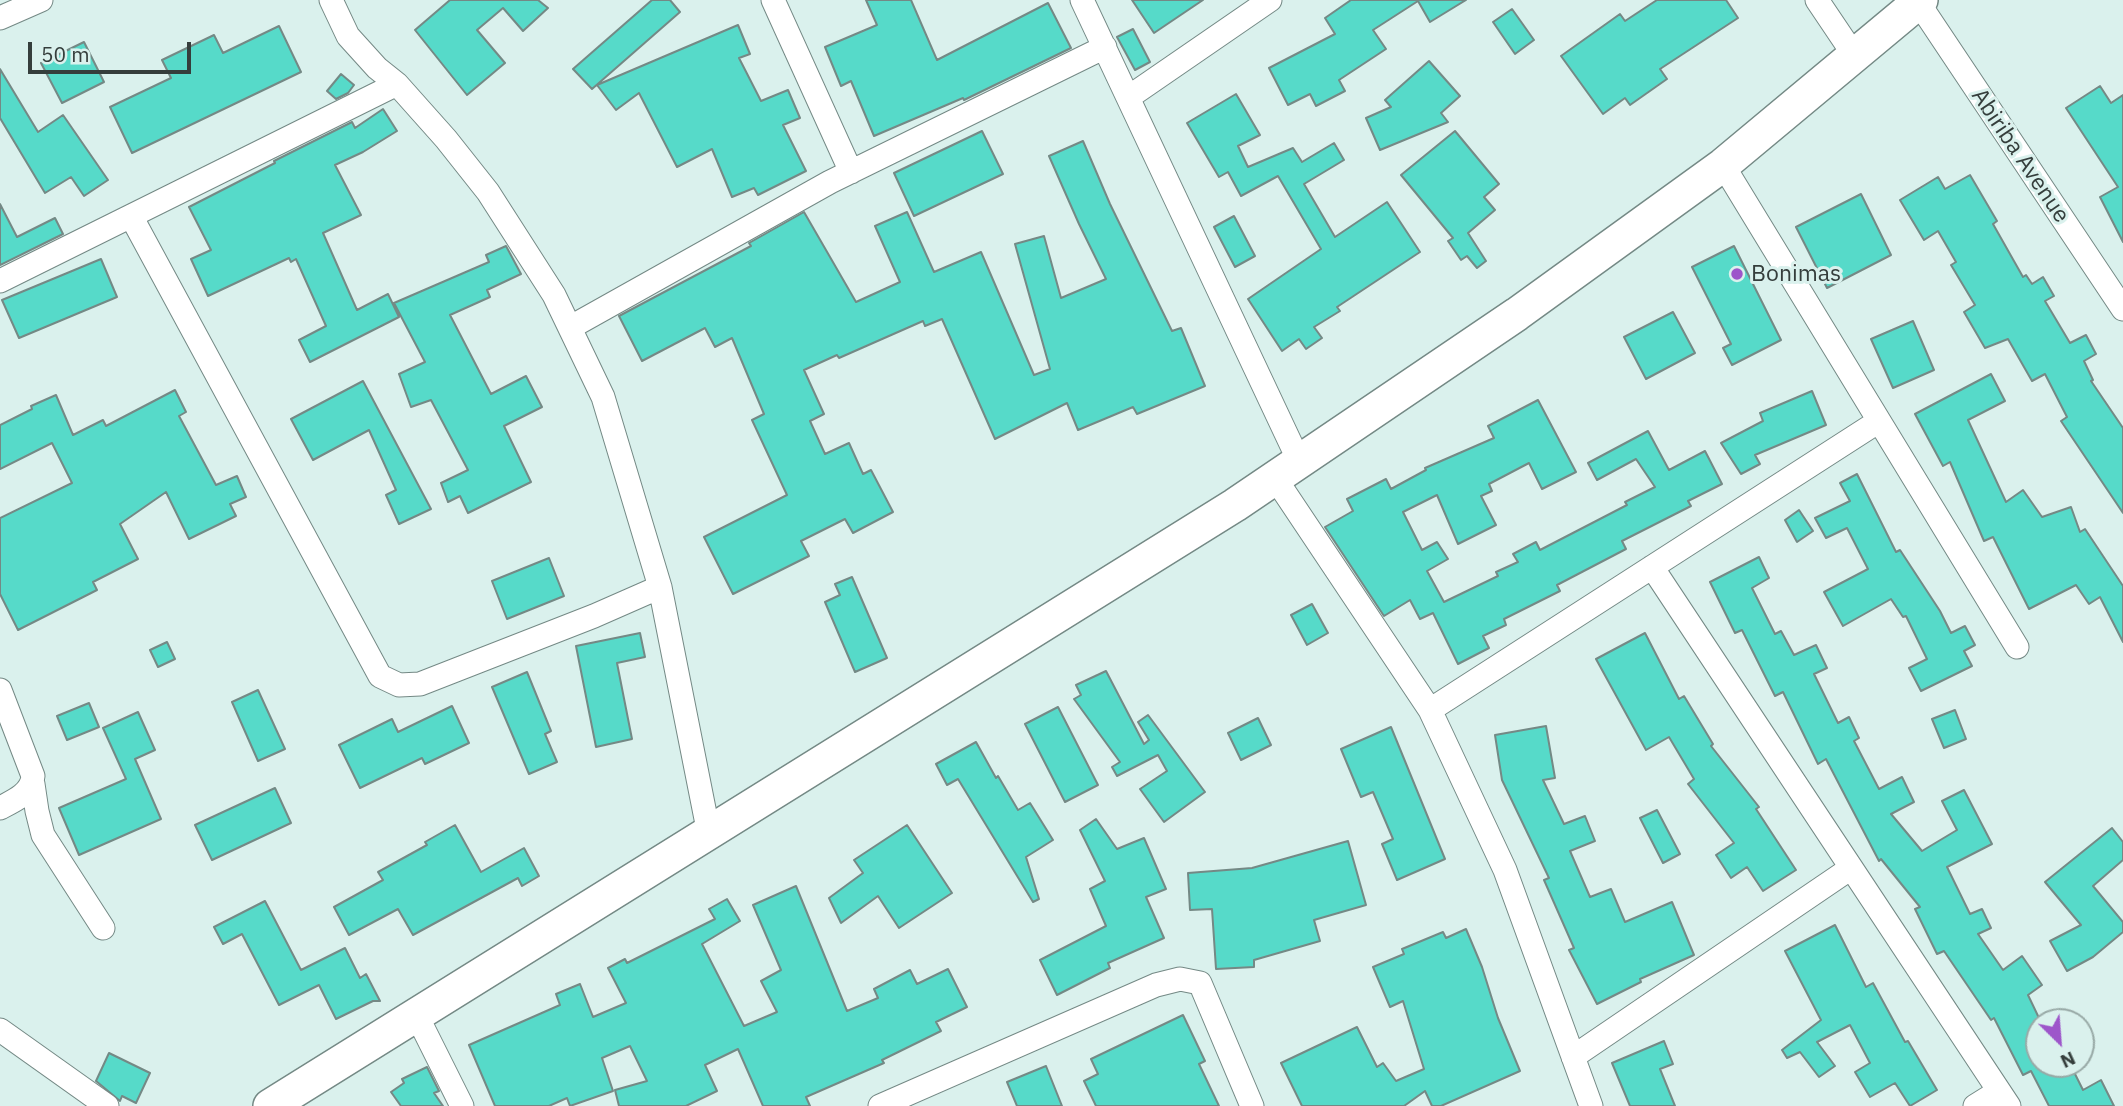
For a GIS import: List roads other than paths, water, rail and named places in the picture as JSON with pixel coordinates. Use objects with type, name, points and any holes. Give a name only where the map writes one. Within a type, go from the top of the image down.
[{"type":"main road","points":[[270,1106],[1212,520],[1517,313],[1723,165],[1919,1]]},
{"type":"street","points":[[0,18],[41,0]]},
{"type":"street","points":[[331,0],[348,36],[377,68],[397,83],[488,192],[554,295],[603,397],[660,587],[709,834]]},
{"type":"street","points":[[773,0],[851,172]]},
{"type":"street","points":[[1082,0],[1129,97],[1287,469],[1430,710],[1505,870],[1591,1106]]},
{"type":"street","points":[[1129,97],[1270,0]]},
{"type":"street","points":[[1817,0],[1854,55]]},
{"type":"street","name":"Abiriba Avenue","points":[[1919,1],[2123,309]]},
{"type":"street","points":[[571,327],[851,172],[1105,47]]},
{"type":"street","points":[[0,281],[397,83]]},
{"type":"street","points":[[1723,165],[2017,647]]},
{"type":"street","points":[[131,216],[380,676],[399,685],[420,684],[660,587]]},
{"type":"street","points":[[1430,710],[1879,421]]},
{"type":"street","points":[[1652,567],[2004,1098],[1975,1106]]},
{"type":"street","points":[[0,690],[29,762],[43,835],[103,928]]},
{"type":"street","points":[[0,808],[19,799],[33,784]]},
{"type":"street","points":[[1573,1058],[1851,868]]},
{"type":"street","points":[[880,1106],[1156,985],[1180,979],[1200,983],[1252,1106]]},
{"type":"street","points":[[417,1016],[462,1106]]},
{"type":"street","points":[[0,1030],[107,1106]]},
{"type":"place","name":"Bonimas","points":[[1737,274]]}]
